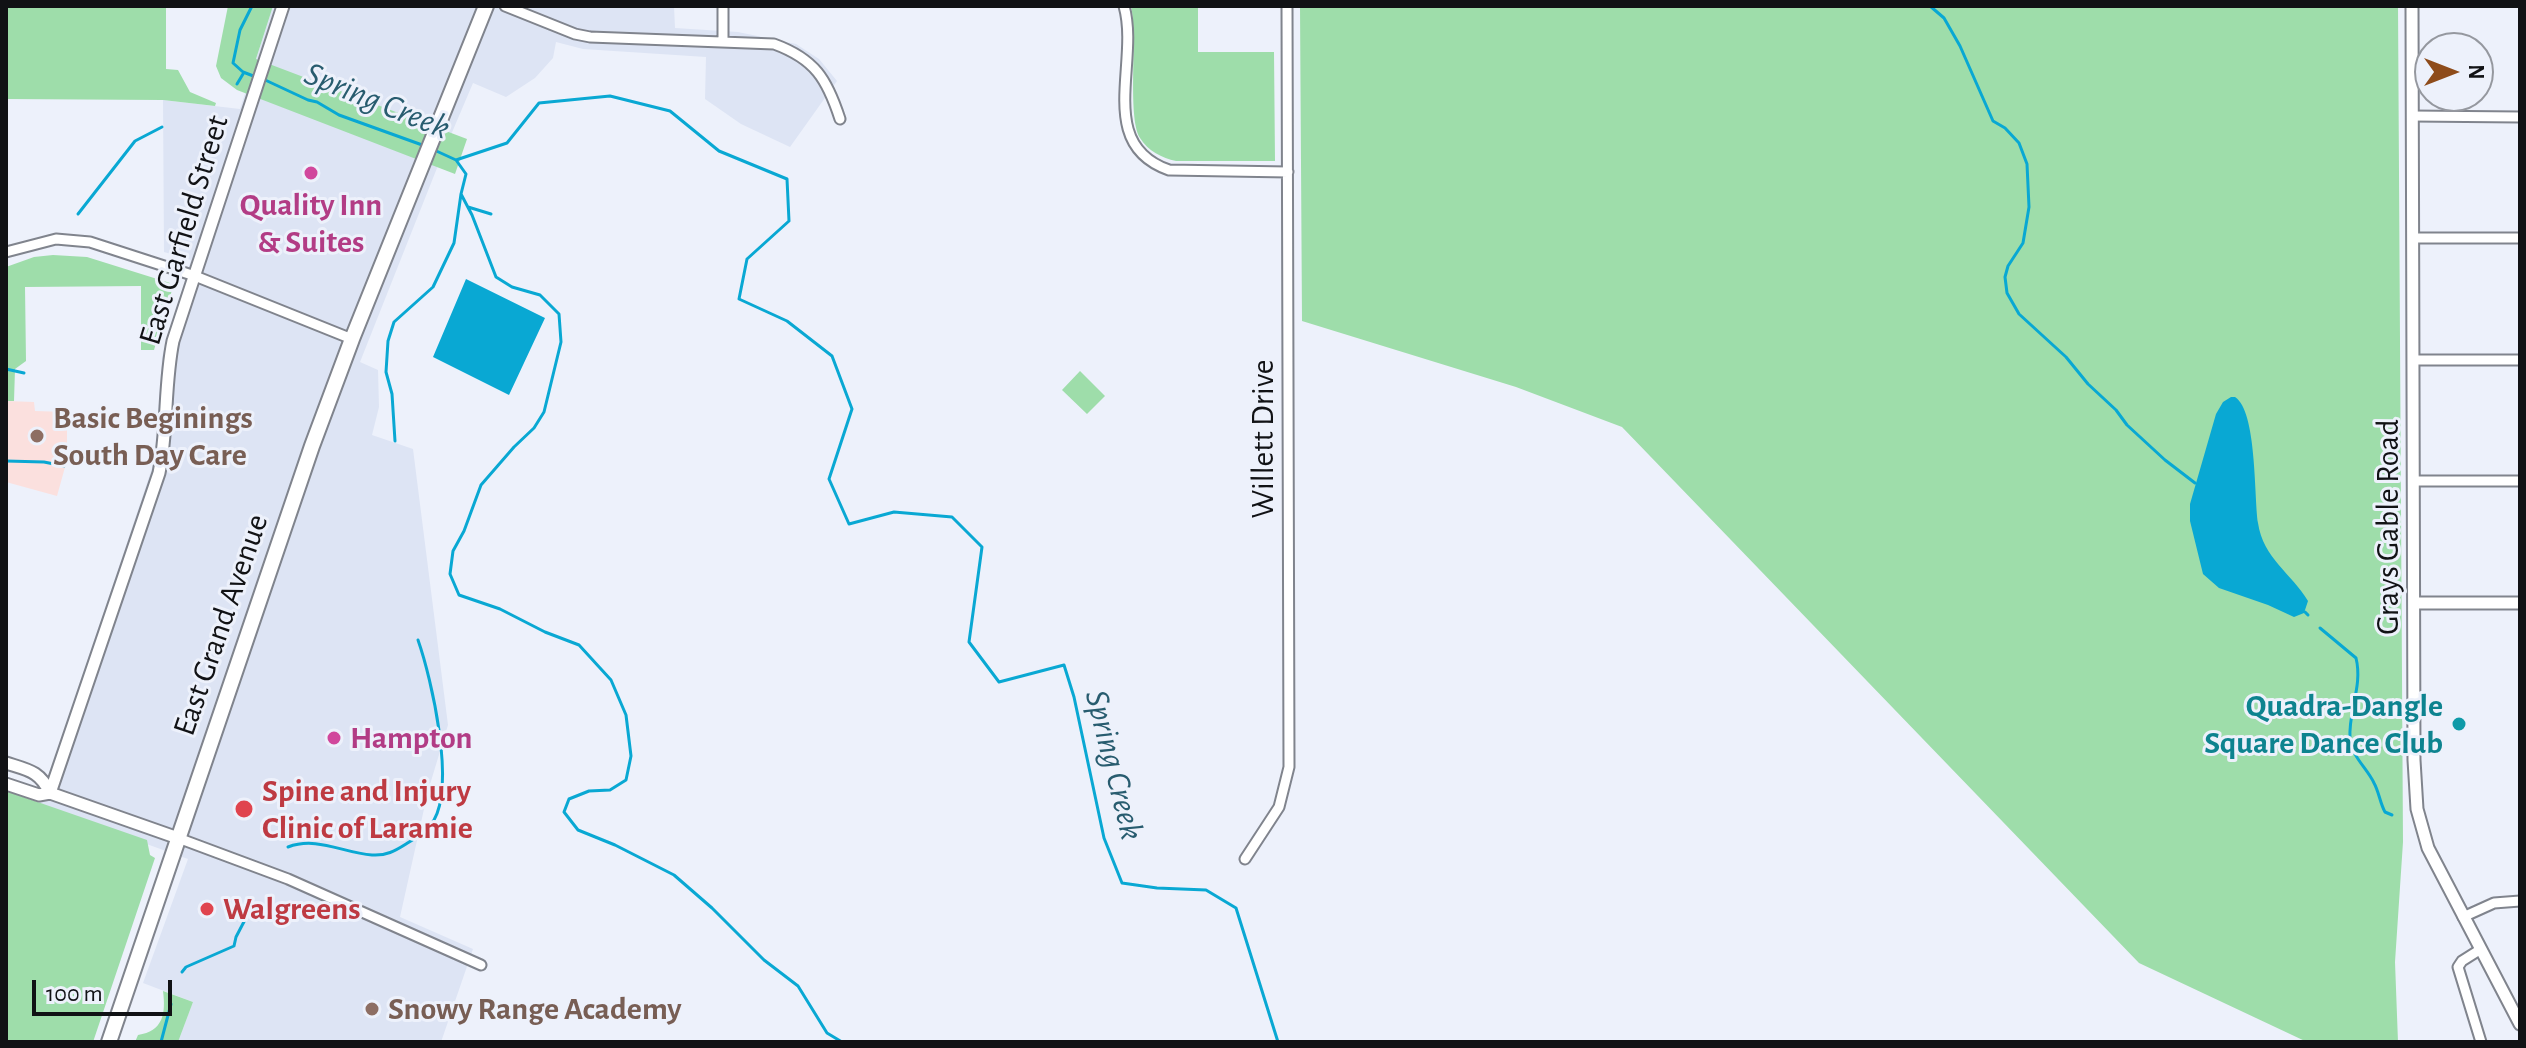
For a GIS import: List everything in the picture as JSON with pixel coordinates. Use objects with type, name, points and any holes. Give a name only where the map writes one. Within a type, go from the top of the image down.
[{"type":"main road","name":"East Grand Avenue","points":[[109,1042],[294,499],[352,339],[486,6]]},
{"type":"street","name":"East Garfield Street","points":[[50,793],[159,473],[166,430],[169,361],[181,315],[283,6]]},
{"type":"street","points":[[505,6],[590,37],[774,44],[808,61],[828,85],[840,119]]},
{"type":"street","points":[[723,6],[723,41]]},
{"type":"street","points":[[1124,6],[1128,51],[1126,124],[1136,150],[1156,166],[1169,170],[1288,172]]},
{"type":"street","name":"Willett Drive","points":[[1245,859],[1279,807],[1289,767],[1287,6]]},
{"type":"street","name":"Grays Gable Road","points":[[2412,6],[2414,760],[2417,809],[2428,848],[2520,1024]]},
{"type":"street","points":[[2412,116],[2520,117]]},
{"type":"street","points":[[2413,238],[2520,238]]},
{"type":"street","points":[[6,252],[56,239],[90,242],[195,276],[352,339]]},
{"type":"street","points":[[2413,360],[2520,360]]},
{"type":"street","points":[[2413,481],[2520,481]]},
{"type":"street","points":[[2414,603],[2520,603]]},
{"type":"street","points":[[6,763],[35,773],[44,780],[50,793]]},
{"type":"street","points":[[6,784],[39,795],[50,793],[288,879],[481,965]]},
{"type":"street","points":[[2463,917],[2494,903],[2520,901]]},
{"type":"street","points":[[2481,949],[2458,967],[2481,1042]]},
{"type":"shaded area","points":[[273,6],[674,6],[675,28],[738,32],[796,44],[819,59],[837,81],[790,147],[741,124],[705,99],[706,57],[583,49],[556,42],[553,58],[535,78],[506,97],[473,83],[439,163],[360,362],[378,370],[379,407],[372,435],[413,449],[448,725],[428,791],[400,917],[473,949],[441,1042],[178,1042],[193,1002],[143,983],[188,859],[39,805],[152,468],[162,357],[191,260],[164,252],[163,100],[240,109]]},
{"type":"shaded area","name":"Basic Beginings South Day Care","points":[[6,401],[34,402],[35,411],[67,412],[67,460],[57,496],[6,482]]},
{"type":"green space","points":[[6,6],[166,6],[166,69],[178,70],[190,92],[216,103],[215,106],[163,100],[6,99]]},
{"type":"green space","points":[[228,6],[273,6],[256,59],[467,139],[455,174],[237,90],[221,78],[216,66]]},
{"type":"green space","points":[[1131,6],[1198,6],[1198,52],[1274,52],[1275,161],[1176,161],[1147,147],[1140,138],[1134,113]]},
{"type":"green space","points":[[1300,6],[2398,6],[2403,842],[2395,962],[2398,1042],[2307,1042],[2139,963],[1622,427],[1516,387],[1302,321]]},
{"type":"green space","points":[[34,257],[87,257],[170,283],[172,290],[154,350],[141,350],[141,286],[25,287],[26,361],[15,369],[14,401],[6,401],[6,267]]},
{"type":"green space","points":[[1080,371],[1105,396],[1087,414],[1062,390]]},
{"type":"green space","points":[[6,791],[147,840],[150,855],[155,858],[93,1042],[6,1042]]},
{"type":"green space","points":[[163,991],[193,1002],[178,1042],[135,1042],[138,1035],[153,1030],[161,1020]]},
{"type":"water","points":[[466,279],[545,318],[509,395],[433,357]]},
{"type":"water","points":[[2231,397],[2242,405],[2251,436],[2261,535],[2272,556],[2308,601],[2304,613],[2294,617],[2219,588],[2203,574],[2190,521],[2190,504],[2216,414],[2223,402]]},
{"type":"waterway","name":"Spring Creek","points":[[252,6],[240,30],[233,63],[243,72],[256,77]]},
{"type":"waterway","points":[[1930,6],[1944,18],[1960,46],[1993,121],[2005,128],[2019,143],[2027,164],[2029,207],[2023,243],[2008,266],[2005,277],[2007,293],[2019,314],[2066,357],[2127,425],[2195,483]]},
{"type":"waterway","points":[[237,84],[243,74]]},
{"type":"waterway","name":"Spring Creek","points":[[263,79],[339,115],[425,146]]},
{"type":"waterway","name":"Spring Creek","points":[[432,149],[456,160],[507,143],[539,103],[610,96],[670,111],[719,151],[787,179],[789,221],[747,259],[739,299],[787,321],[832,356],[852,409],[829,479],[849,524],[894,512],[952,517],[982,547],[969,642],[999,682],[1064,665],[1074,697],[1104,838],[1122,883],[1206,890],[1236,908],[1278,1042]]},
{"type":"waterway","points":[[78,214],[135,141],[162,127]]},
{"type":"waterway","points":[[395,441],[392,394],[386,372],[388,341],[394,322],[433,287],[454,243],[466,174],[456,160]]},
{"type":"waterway","points":[[461,194],[496,277],[512,287],[540,295],[559,314],[561,342],[544,412],[534,428],[481,485],[453,551],[450,574],[459,595],[500,609],[579,645],[611,680],[626,715],[631,756],[626,780],[610,790],[589,791],[569,799],[564,812],[578,830],[674,875],[764,960],[798,986],[827,1033],[842,1042]]},
{"type":"waterway","points":[[468,207],[491,214]]},
{"type":"waterway","points":[[6,369],[24,373]]},
{"type":"waterway","points":[[6,461],[64,466]]},
{"type":"waterway","points":[[2305,612],[2308,615]]},
{"type":"waterway","points":[[2320,628],[2356,658],[2358,679],[2350,729],[2351,745],[2374,783],[2385,812],[2392,815]]},
{"type":"waterway","points":[[288,847],[309,843],[361,854],[382,855],[414,839],[434,820],[440,803],[442,757],[435,705],[418,640]]},
{"type":"waterway","points":[[182,972],[186,967],[234,946],[248,914],[260,910]]},
{"type":"waterway","points":[[161,1042],[171,1004]]},
{"type":"waterway","points":[[872,1042],[877,1042]]},
{"type":"place","name":"Quality Inn & Suites","points":[[311,173]]},
{"type":"place","name":"Basic Beginings South Day Care","points":[[37,436]]},
{"type":"place","name":"Quadra-Dangle Square Dance Club","points":[[2459,724]]},
{"type":"place","name":"Hampton","points":[[334,738]]},
{"type":"place","name":"Spine and Injury Clinic of Laramie","points":[[244,809]]},
{"type":"place","name":"Walgreens","points":[[207,909]]},
{"type":"place","name":"Snowy Range Academy","points":[[372,1009]]}]
